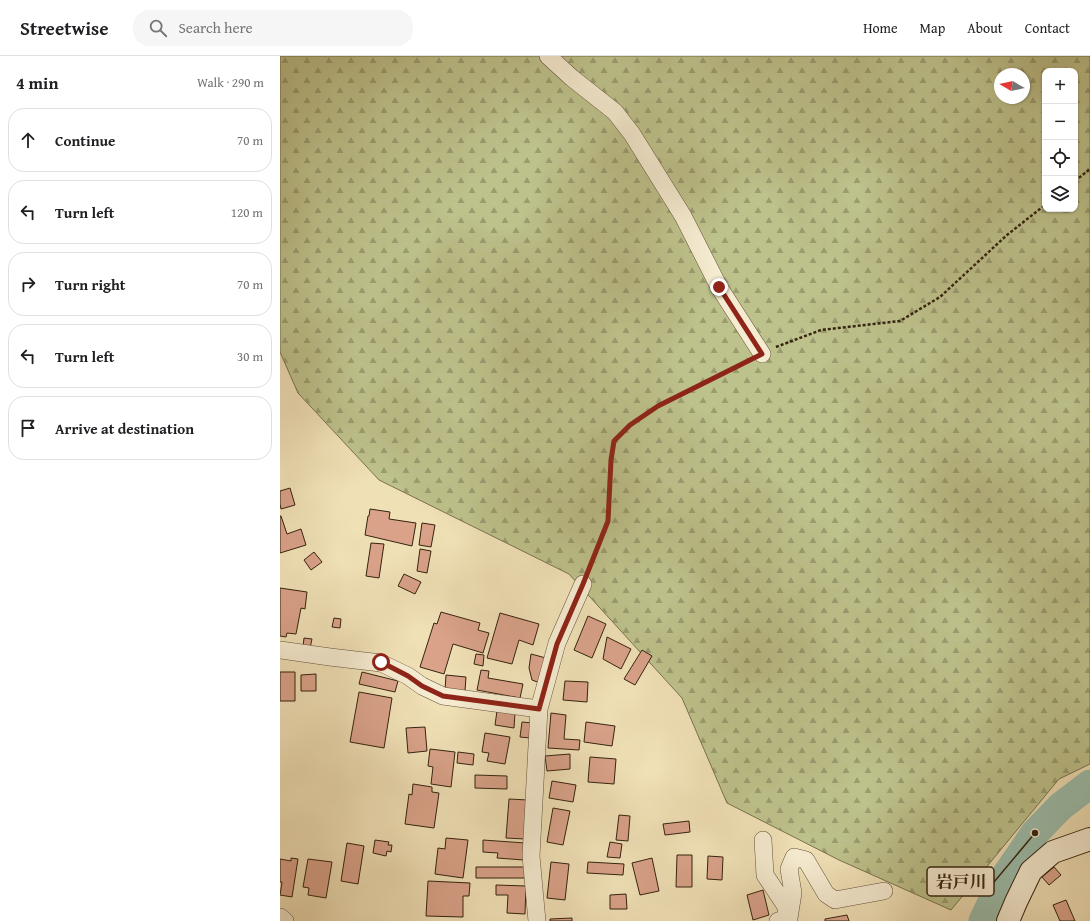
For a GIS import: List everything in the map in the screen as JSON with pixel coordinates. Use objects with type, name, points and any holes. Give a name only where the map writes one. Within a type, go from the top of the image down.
[{"type":"street","points":[[548,56],[572,78],[615,112],[632,134],[683,216],[719,287],[762,354]]},
{"type":"street","points":[[536,921],[531,856],[539,709],[557,644],[583,584]]},
{"type":"street","points":[[280,650],[381,662],[408,676],[422,686],[443,696],[539,709]]},
{"type":"street","points":[[1008,921],[1031,871],[1053,852],[1090,839]]},
{"type":"street","points":[[763,840],[765,875],[785,905],[786,920]]},
{"type":"street","points":[[786,920],[793,893],[789,869],[794,857],[806,860],[826,894],[835,900],[884,891]]},
{"type":"street","points":[[280,917],[285,921]]},
{"type":"path","points":[[1078,179],[1090,169]]},
{"type":"path","points":[[583,584],[608,521],[611,460],[614,441],[630,425],[658,406],[772,348],[821,330],[900,321],[940,297],[1007,236],[1042,207]]},
{"type":"green space","points":[[280,56],[1090,56],[1090,764],[1059,779],[951,910],[839,860],[727,803],[682,698],[569,574],[379,480],[298,393],[280,352]]},
{"type":"building","points":[[290,488],[295,505],[281,509],[280,491]]},
{"type":"building","points":[[370,509],[390,512],[389,519],[416,523],[412,546],[365,535]]},
{"type":"building","points":[[280,516],[287,534],[301,529],[306,545],[280,553]]},
{"type":"building","points":[[422,523],[435,525],[431,547],[419,545]]},
{"type":"building","points":[[371,543],[384,544],[379,578],[366,576]]},
{"type":"building","points":[[420,549],[431,551],[427,573],[417,571]]},
{"type":"building","points":[[314,552],[322,562],[311,570],[304,560]]},
{"type":"building","points":[[404,574],[421,582],[415,594],[398,586]]},
{"type":"building","points":[[280,588],[307,592],[305,609],[301,608],[296,634],[287,633],[286,637],[280,636]]},
{"type":"building","points":[[441,612],[480,623],[478,630],[489,633],[483,653],[453,644],[444,674],[420,667],[434,623],[437,624]]},
{"type":"building","points":[[500,613],[539,624],[533,645],[519,640],[512,664],[487,658]]},
{"type":"building","points":[[588,616],[606,624],[592,658],[574,650]]},
{"type":"building","points":[[334,618],[341,619],[340,628],[332,627]]},
{"type":"building","points":[[607,637],[631,649],[621,669],[603,659]]},
{"type":"building","points":[[304,638],[312,639],[310,648],[303,647]]},
{"type":"building","points":[[642,650],[652,656],[635,685],[624,679]]},
{"type":"building","points":[[476,654],[484,655],[483,666],[474,664]]},
{"type":"building","points":[[531,654],[546,658],[540,683],[532,680],[529,668]]},
{"type":"building","points":[[481,670],[489,671],[488,678],[523,684],[520,698],[477,690]]},
{"type":"building","points":[[280,672],[295,672],[295,701],[280,701]]},
{"type":"building","points":[[362,672],[398,681],[395,692],[359,684]]},
{"type":"building","points":[[316,674],[316,691],[301,691],[301,675]]},
{"type":"building","points":[[446,675],[466,677],[465,691],[445,690]]},
{"type":"building","points":[[565,681],[588,682],[587,702],[563,700]]},
{"type":"building","points":[[359,692],[392,698],[384,748],[350,742]]},
{"type":"building","points":[[497,711],[515,713],[514,728],[495,725]]},
{"type":"building","points":[[551,713],[566,715],[564,739],[580,740],[579,750],[548,748]]},
{"type":"building","points":[[522,722],[533,723],[530,738],[520,737]]},
{"type":"building","points":[[586,722],[615,726],[612,746],[584,742]]},
{"type":"building","points":[[425,727],[427,751],[408,753],[406,728]]},
{"type":"building","points":[[485,733],[510,737],[505,764],[487,761],[489,753],[482,752]]},
{"type":"building","points":[[430,749],[455,752],[451,787],[431,784],[433,767],[428,766]]},
{"type":"building","points":[[458,752],[474,754],[473,765],[457,763]]},
{"type":"building","points":[[570,754],[570,769],[547,771],[545,756]]},
{"type":"building","points":[[590,757],[616,759],[614,784],[588,782]]},
{"type":"building","points":[[475,775],[507,776],[507,789],[475,788]]},
{"type":"building","points":[[552,781],[576,785],[573,802],[549,798]]},
{"type":"building","points":[[413,784],[432,787],[432,792],[439,793],[434,828],[405,824],[409,794],[412,795]]},
{"type":"building","points":[[509,799],[528,800],[525,839],[506,838]]},
{"type":"building","points":[[553,808],[570,811],[563,845],[547,842]]},
{"type":"building","points":[[619,815],[630,816],[628,841],[616,840]]},
{"type":"building","points":[[689,821],[690,832],[665,835],[663,824]]},
{"type":"building","points":[[446,838],[468,840],[463,878],[435,874],[438,848],[445,849]]},
{"type":"building","points":[[375,840],[389,842],[388,845],[392,845],[391,852],[387,851],[386,856],[373,853]]},
{"type":"building","points":[[483,840],[525,843],[524,860],[497,858],[498,853],[483,852]]},
{"type":"building","points":[[610,842],[622,844],[620,858],[607,857]]},
{"type":"building","points":[[347,843],[364,846],[358,884],[341,881]]},
{"type":"building","points":[[677,855],[692,855],[692,887],[676,887]]},
{"type":"building","points":[[708,856],[723,857],[722,880],[707,879]]},
{"type":"building","points":[[291,858],[298,859],[292,897],[280,895],[282,882],[280,882],[280,859],[291,861]]},
{"type":"building","points":[[652,858],[659,891],[640,895],[632,863]]},
{"type":"building","points":[[308,859],[332,862],[326,898],[308,895],[309,888],[303,887]]},
{"type":"building","points":[[551,862],[569,864],[565,900],[547,898]]},
{"type":"building","points":[[588,862],[624,864],[623,875],[587,873]]},
{"type":"building","points":[[476,867],[526,867],[526,878],[476,878]]},
{"type":"building","points":[[1054,867],[1061,875],[1049,885],[1042,877]]},
{"type":"building","points":[[428,881],[470,883],[469,896],[463,896],[463,917],[426,916]]},
{"type":"building","points":[[496,885],[526,886],[525,914],[507,913],[508,895],[496,895]]},
{"type":"building","points":[[763,890],[769,915],[753,920],[747,895]]},
{"type":"building","points":[[626,894],[627,909],[610,909],[610,895]]},
{"type":"building","points":[[1066,900],[1075,921],[1060,921],[1053,905]]},
{"type":"building","points":[[847,915],[849,921],[825,921],[825,919]]},
{"type":"building","points":[[572,918],[572,921],[550,921],[550,919]]},
{"type":"waterway","points":[[983,921],[1002,881],[1035,833],[1060,807],[1090,784]]},
{"type":"place","name":"岩戸川","points":[[1035,833]]},
{"type":"route","points":[[381,662],[408,676],[422,686],[443,696],[539,709],[557,644],[608,521],[611,460],[614,441],[630,425],[658,406],[762,354],[719,287]]}]
